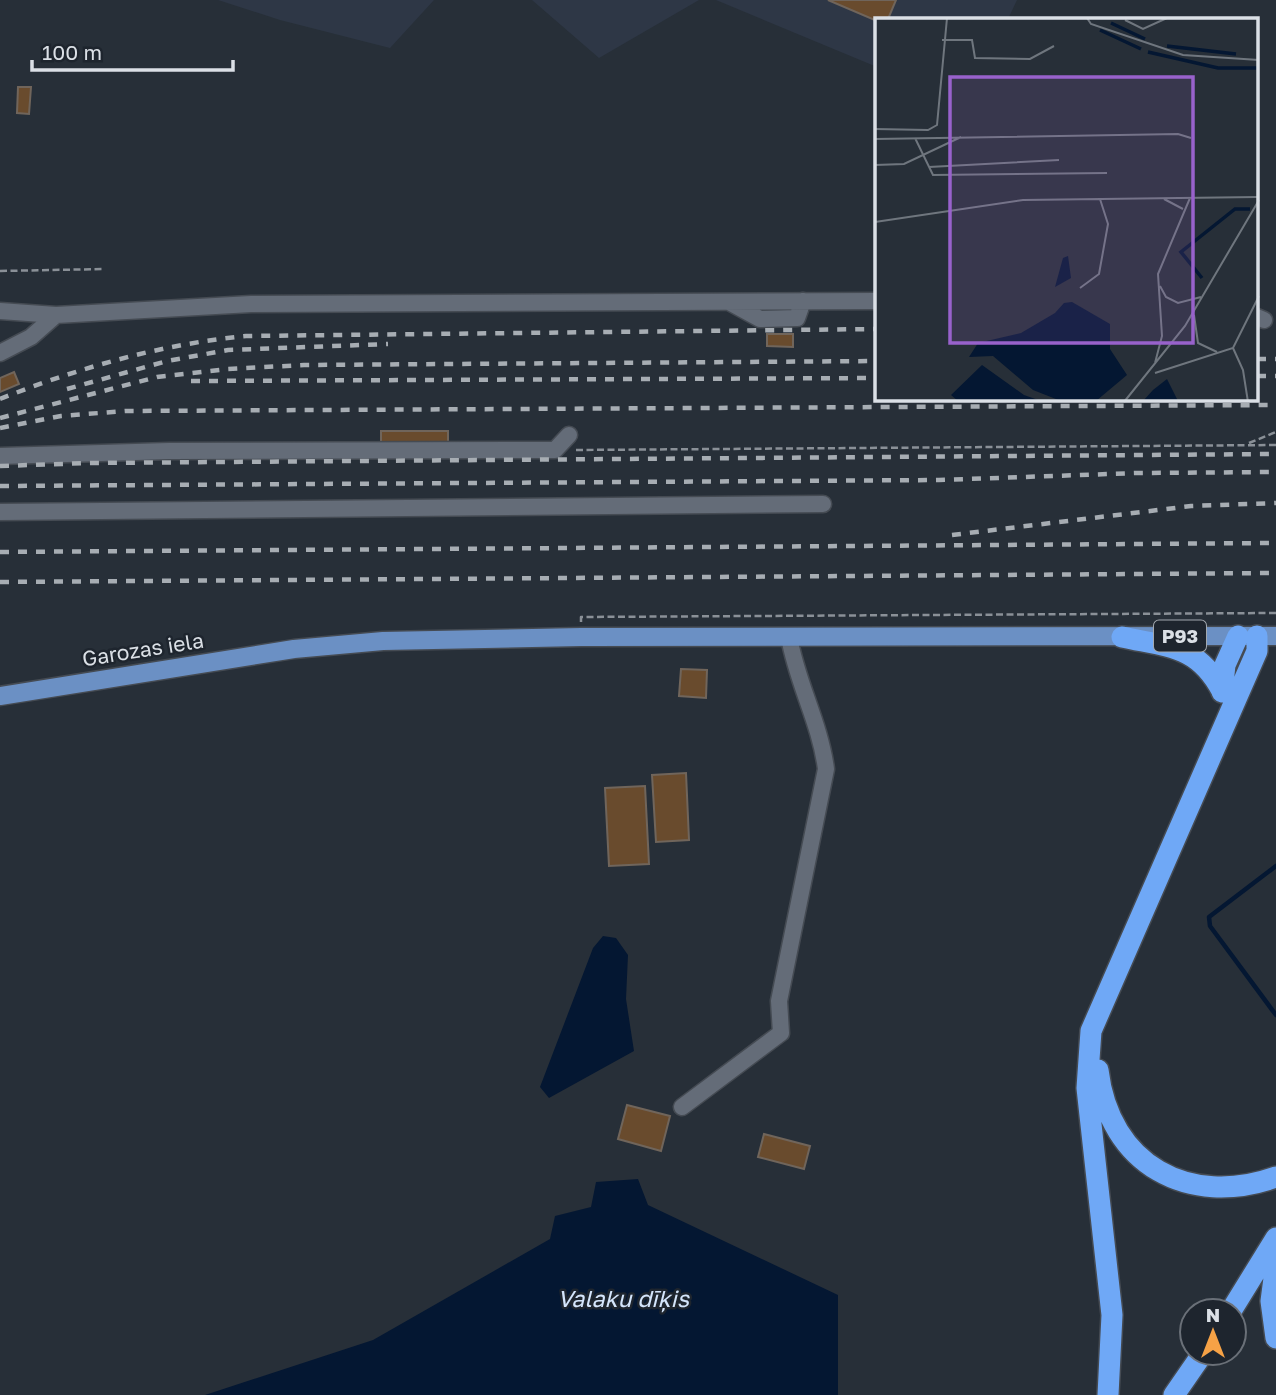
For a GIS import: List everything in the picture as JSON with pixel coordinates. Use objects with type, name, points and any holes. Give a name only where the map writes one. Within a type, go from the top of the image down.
[{"type":"highway","points":[[1217,736],[1225,665],[1257,636]]},
{"type":"highway","points":[[1108,1395],[1112,1315],[1087,1088],[1087,1055],[1098,1007],[1113,982],[1256,651],[1257,636]]},
{"type":"highway","points":[[1122,637],[1194,656],[1207,666],[1222,691]]},
{"type":"highway","points":[[1113,982],[1100,1035],[1100,1088],[1109,1115],[1134,1152],[1150,1166],[1196,1186],[1219,1189],[1250,1186],[1276,1177]]},
{"type":"highway","points":[[1240,1297],[1276,1238]]},
{"type":"highway","points":[[1276,1263],[1272,1301],[1276,1338]]},
{"type":"highway","points":[[1174,1395],[1193,1367]]},
{"type":"main road","name":"P93","points":[[789,637],[1257,636]]},
{"type":"main road","name":"Garozas iela","points":[[0,696],[294,649],[460,638],[789,637]]},
{"type":"street","points":[[0,311],[56,315],[250,304],[727,300],[875,302]]},
{"type":"street","points":[[0,353],[31,337],[56,315]]},
{"type":"street","points":[[0,456],[169,451],[555,450],[569,435]]},
{"type":"street","points":[[0,512],[822,504]]},
{"type":"street","points":[[682,1107],[781,1033],[779,1001],[826,769],[822,737],[794,668],[789,637]]},
{"type":"path","points":[[0,271],[104,269]]},
{"type":"path","points":[[1245,444],[1276,432]]},
{"type":"path","points":[[555,450],[1276,445]]},
{"type":"path","points":[[581,617],[1276,613]]},
{"type":"shaded area","points":[[218,0],[434,0],[390,48],[280,20]]},
{"type":"shaded area","points":[[532,0],[699,0],[599,58]]},
{"type":"shaded area","points":[[716,0],[1017,0],[1008,18],[875,18],[875,66]]},
{"type":"water","points":[[603,936],[616,938],[628,955],[626,999],[634,1051],[549,1098],[540,1087],[593,948]]},
{"type":"water","name":"Valaku dīķis","points":[[638,1179],[648,1205],[838,1295],[838,1395],[205,1395],[373,1340],[550,1239],[555,1216],[591,1207],[596,1182]]},
{"type":"building","points":[[828,0],[896,0],[888,18],[875,18],[875,20]]},
{"type":"building","points":[[18,87],[31,87],[29,114],[17,113]]},
{"type":"building","points":[[767,334],[793,334],[793,347],[767,346]]},
{"type":"building","points":[[14,372],[19,384],[0,392],[0,378]]},
{"type":"building","points":[[381,431],[448,431],[448,445],[381,445]]},
{"type":"building","points":[[681,669],[707,670],[706,698],[679,696]]},
{"type":"building","points":[[686,773],[689,840],[656,842],[652,775]]},
{"type":"building","points":[[645,786],[649,864],[609,866],[605,788]]},
{"type":"building","points":[[627,1105],[670,1116],[661,1151],[618,1139]]},
{"type":"building","points":[[764,1134],[810,1146],[804,1169],[758,1157]]},
{"type":"waterway","points":[[1276,866],[1209,917],[1210,926],[1276,1015]]},
{"type":"railway","points":[[0,399],[60,377],[152,351],[246,336],[875,329]]},
{"type":"railway","points":[[67,389],[167,361],[228,350],[388,344]]},
{"type":"railway","points":[[1258,359],[1276,359]]},
{"type":"railway","points":[[0,418],[157,377],[228,369],[304,365],[875,361]]},
{"type":"railway","points":[[1258,376],[1276,376]]},
{"type":"railway","points":[[191,381],[875,378]]},
{"type":"railway","points":[[0,428],[61,416],[125,411],[1276,405]]},
{"type":"railway","points":[[0,466],[89,463],[1276,454]]},
{"type":"railway","points":[[0,486],[939,480],[1137,473],[1276,472]]},
{"type":"railway","points":[[952,535],[1191,506],[1276,503]]},
{"type":"railway","points":[[0,552],[1276,543]]},
{"type":"railway","points":[[0,582],[1276,573]]}]
